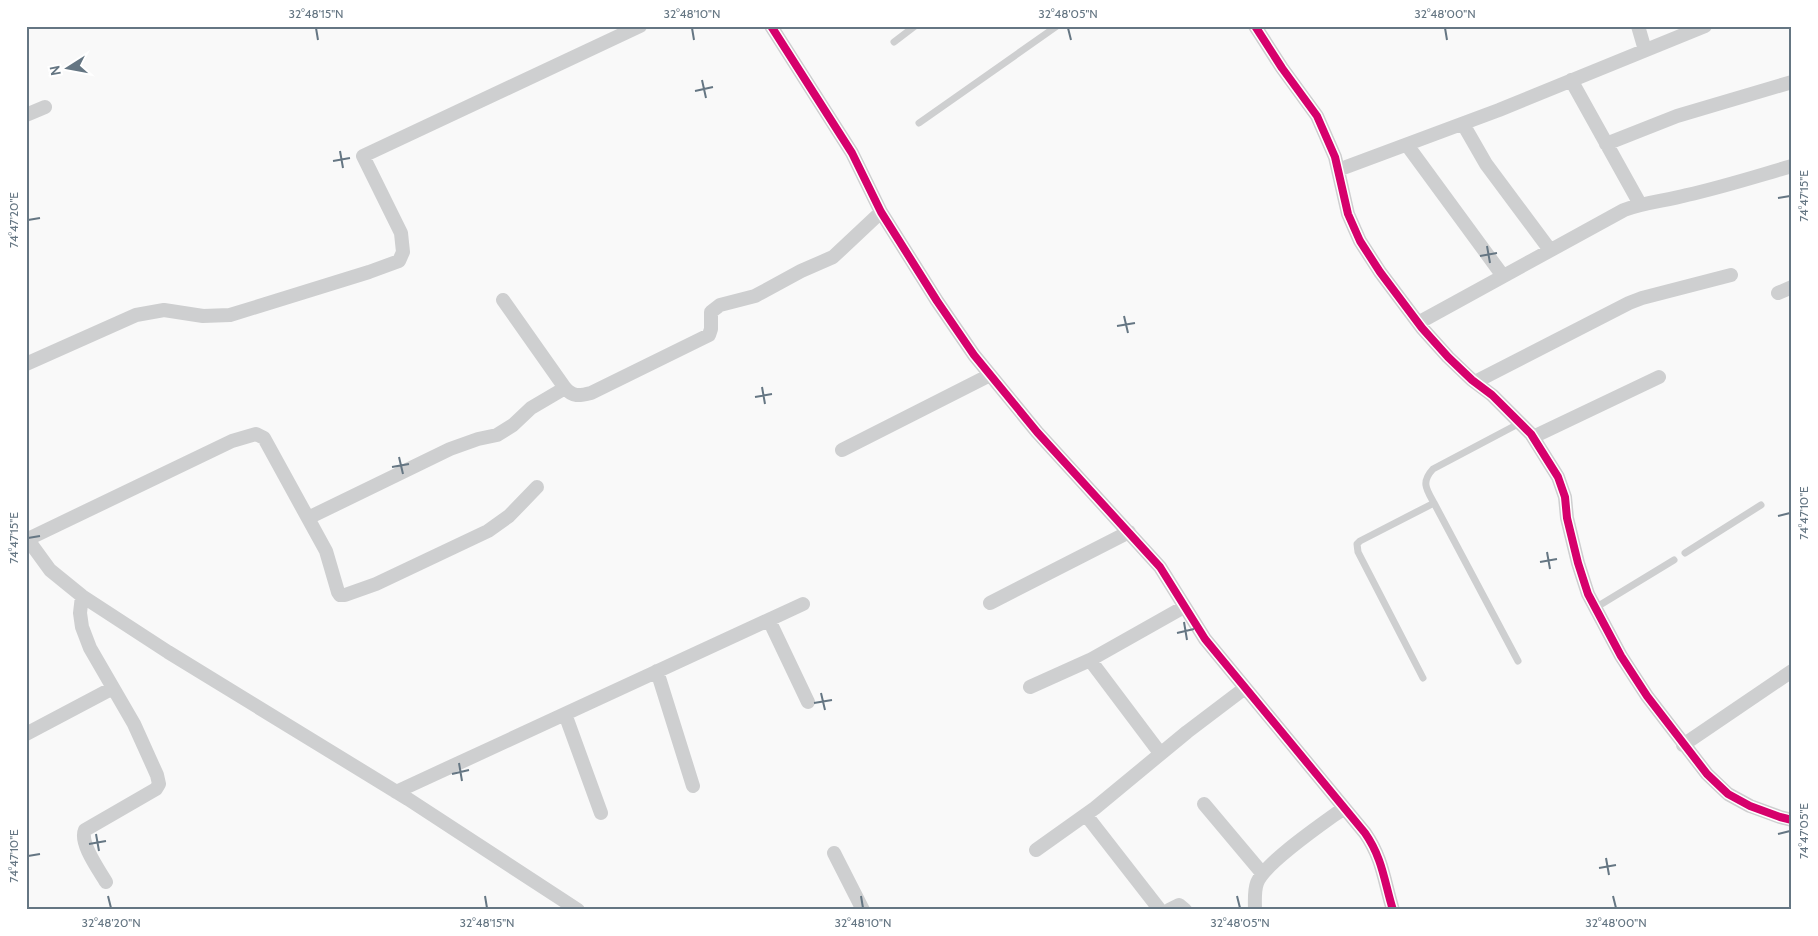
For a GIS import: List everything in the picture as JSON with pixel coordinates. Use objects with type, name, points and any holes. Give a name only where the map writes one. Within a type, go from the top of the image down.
[{"type":"street","points":[[26,364],[136,315],[164,310],[202,316],[230,316],[399,261],[403,252],[401,233],[363,156],[640,26]]},
{"type":"street","points":[[771,26],[852,153],[881,212],[974,355],[1037,432],[1160,567],[1205,639],[1375,847],[1394,910]]},
{"type":"street","points":[[1255,26],[1282,68],[1317,116],[1335,157],[1348,214],[1360,241],[1380,272],[1418,323],[1448,357],[1492,395],[1533,437],[1558,477],[1566,498],[1567,518],[1578,563],[1595,608],[1626,664],[1647,696],[1683,745],[1707,774],[1728,794],[1750,806],[1792,820]]},
{"type":"street","points":[[1638,26],[1645,50]]},
{"type":"street","points":[[1338,170],[1463,124],[1705,26]]},
{"type":"street","points":[[1571,80],[1640,204]]},
{"type":"street","points":[[1606,144],[1677,116],[1792,82]]},
{"type":"street","points":[[26,115],[45,107]]},
{"type":"street","points":[[1463,124],[1486,164],[1550,250]]},
{"type":"street","points":[[1407,145],[1503,276]]},
{"type":"street","points":[[1418,323],[1624,210],[1640,204],[1679,198],[1722,187],[1792,166]]},
{"type":"street","points":[[503,300],[565,388],[571,395],[579,396],[591,393],[709,335],[711,330],[711,312],[720,305],[755,296],[833,257],[881,212]]},
{"type":"street","points":[[1475,382],[1629,303],[1731,275]]},
{"type":"street","points":[[1778,293],[1792,287]]},
{"type":"street","points":[[842,450],[990,375]]},
{"type":"street","points":[[1533,437],[1659,377]]},
{"type":"street","points":[[308,518],[450,449],[478,439],[497,435],[513,425],[531,408],[565,388]]},
{"type":"street","points":[[537,487],[509,516],[488,532],[376,584],[346,595],[340,595],[338,592],[326,552],[264,438],[256,434],[232,441],[27,538],[50,570],[82,596],[168,652],[396,792],[578,910]]},
{"type":"street","points":[[990,603],[1129,532]]},
{"type":"street","points":[[82,596],[80,612],[82,627],[90,648],[134,724],[158,775],[159,784],[156,789],[85,830],[83,838],[86,846],[106,882]]},
{"type":"street","points":[[396,792],[804,604]]},
{"type":"street","points":[[1030,688],[1090,660],[1184,607]]},
{"type":"street","points":[[769,620],[808,702]]},
{"type":"street","points":[[1090,660],[1160,753]]},
{"type":"street","points":[[657,671],[693,786]]},
{"type":"street","points":[[1683,745],[1792,671]]},
{"type":"street","points":[[26,734],[114,688]]},
{"type":"street","points":[[1036,850],[1086,814],[1160,753],[1245,688]]},
{"type":"street","points":[[565,714],[601,814]]},
{"type":"street","points":[[1204,804],[1262,873]]},
{"type":"street","points":[[1255,910],[1256,884],[1262,873],[1278,858],[1344,808]]},
{"type":"street","points":[[1086,814],[1160,910]]},
{"type":"street","points":[[834,853],[863,910]]},
{"type":"street","points":[[1169,910],[1179,905],[1185,910]]},
{"type":"lane","points":[[894,42],[915,26]]},
{"type":"lane","points":[[919,123],[1057,26]]},
{"type":"lane","points":[[1518,661],[1426,488],[1426,480],[1434,469],[1520,424]]},
{"type":"lane","points":[[1423,678],[1358,552],[1357,544],[1434,503]]},
{"type":"lane","points":[[1685,553],[1761,505]]},
{"type":"lane","points":[[1595,608],[1674,560]]},
{"type":"cycle path","points":[[771,26],[852,153],[881,212],[937,301],[974,355],[1037,432],[1160,567],[1205,639],[1365,833],[1376,852],[1393,910]]},
{"type":"cycle path","points":[[1255,26],[1282,68],[1317,116],[1335,157],[1348,214],[1360,241],[1380,272],[1422,328],[1448,357],[1472,380],[1492,395],[1531,434],[1558,477],[1565,497],[1567,518],[1578,563],[1588,594],[1621,656],[1647,696],[1707,774],[1728,794],[1750,806],[1792,820]]}]
